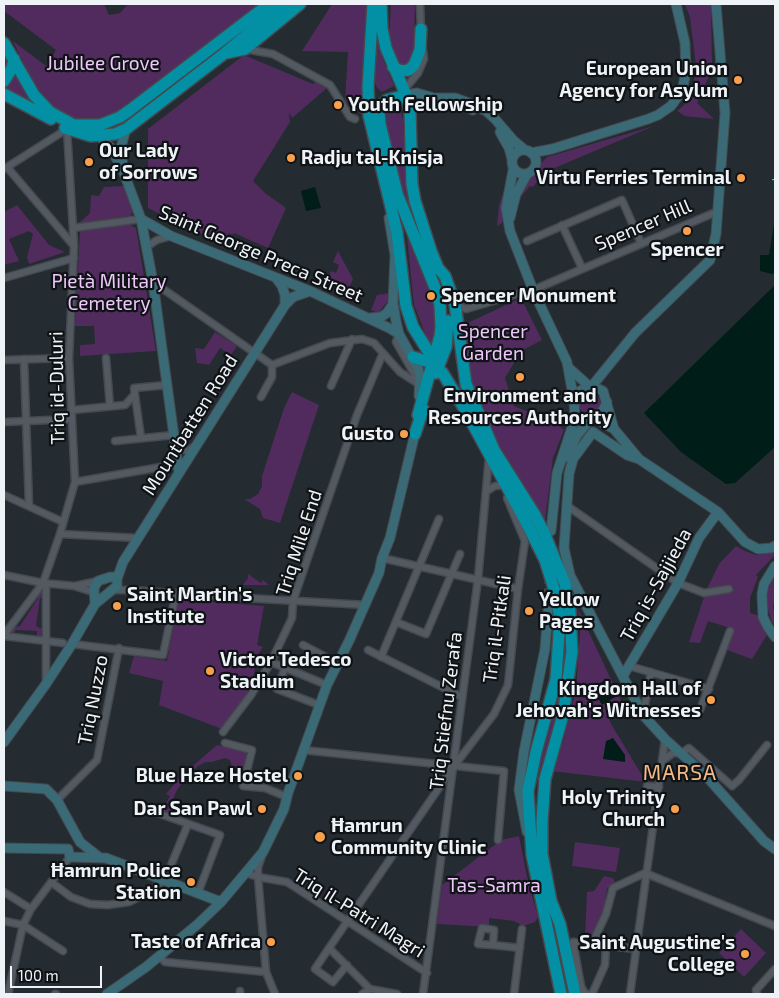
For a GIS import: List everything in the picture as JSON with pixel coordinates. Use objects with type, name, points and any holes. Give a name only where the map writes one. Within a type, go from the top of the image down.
[{"type":"highway","points":[[4,43],[34,95],[50,112],[74,125],[100,125],[120,118],[269,4]]},
{"type":"highway","points":[[4,94],[67,129],[100,137],[120,132],[225,53],[284,4]]},
{"type":"highway","points":[[225,53],[245,49],[300,4]]},
{"type":"highway","points":[[373,4],[368,86],[369,116],[397,232],[406,306],[412,327],[431,355]]},
{"type":"highway","points":[[381,4],[382,28],[386,48],[404,90],[410,110],[414,201],[438,268],[448,320],[446,347],[415,434]]},
{"type":"highway","points":[[393,67],[401,71],[409,70],[414,65],[420,50],[420,29]]},
{"type":"highway","points":[[4,80],[12,68],[14,59]]},
{"type":"highway","points":[[404,90],[382,100],[379,106],[379,116],[404,230],[405,293]]},
{"type":"highway","points":[[379,116],[382,104],[404,90]]},
{"type":"highway","points":[[390,99],[395,98],[404,102],[410,110]]},
{"type":"highway","points":[[398,196],[438,295],[441,327],[431,355],[418,414]]},
{"type":"highway","points":[[438,268],[444,276],[455,304],[463,368],[472,400],[494,450],[546,535],[562,575],[570,611],[572,652],[563,716],[545,779],[542,854],[575,994]]},
{"type":"highway","points":[[413,357],[423,360],[442,349],[448,320]]},
{"type":"highway","points":[[442,372],[498,469],[504,486],[545,560],[555,592],[560,618],[556,680],[536,752],[528,792],[532,855],[561,994]]},
{"type":"street","points":[[420,4],[420,29],[424,44],[424,59],[418,73],[404,90],[434,98],[455,98],[469,103],[486,111],[504,134],[512,159],[513,170],[506,208],[509,226],[533,290],[569,368],[575,418],[557,473],[552,531]]},
{"type":"street","points":[[512,159],[518,151],[531,155],[552,149],[648,119],[671,106],[682,91],[686,72],[685,43],[676,4]]},
{"type":"street","points":[[614,428],[580,416],[574,405],[578,392],[590,386],[606,371],[635,333],[710,260],[716,234],[716,212],[725,114],[716,4]]},
{"type":"street","points":[[245,49],[273,54],[330,85],[350,117],[355,119]]},
{"type":"street","points":[[410,110],[414,106],[424,103],[465,107],[477,111],[520,148],[531,155],[533,170],[527,174],[516,194],[509,221]]},
{"type":"street","points":[[67,129],[5,168],[74,246]]},
{"type":"street","name":"Triq id-Duluri","points":[[44,583],[75,482],[69,358],[74,246],[67,129]]},
{"type":"street","points":[[120,132],[124,172]]},
{"type":"street","points":[[75,482],[178,468],[153,282],[141,219],[124,172],[111,148],[100,137]]},
{"type":"street","points":[[513,170],[521,174],[527,174]]},
{"type":"street","points":[[275,994],[266,972],[258,867],[263,852],[284,809],[326,686],[366,605],[379,573],[382,558],[390,538],[418,414],[420,376],[413,357],[399,334],[393,303],[395,255],[386,203],[386,188]]},
{"type":"street","points":[[526,241],[622,200],[641,243]]},
{"type":"street","name":"Spencer Hill","points":[[533,290],[716,212]]},
{"type":"street","points":[[73,228],[141,219]]},
{"type":"street","name":"Saint George Preca Street","points":[[141,219],[171,236],[310,291],[399,334]]},
{"type":"street","name":"Spencer Hill","points":[[562,226],[582,268]]},
{"type":"street","points":[[146,247],[158,240],[171,236]]},
{"type":"street","points":[[4,278],[74,258]]},
{"type":"street","points":[[276,278],[282,286],[285,305]]},
{"type":"street","points":[[153,282],[272,366]]},
{"type":"street","name":"Mountbatten Road","points":[[115,582],[123,562],[178,468],[198,443],[285,305],[293,297],[310,291]]},
{"type":"street","points":[[455,304],[466,309],[524,292]]},
{"type":"street","name":"Saint George Preca Street","points":[[367,318],[381,317],[387,313],[393,303]]},
{"type":"street","points":[[399,334],[396,342],[420,385]]},
{"type":"street","points":[[331,386],[352,339]]},
{"type":"street","points":[[272,366],[330,342],[362,339],[374,343],[400,372],[420,385]]},
{"type":"street","name":"Triq Mile End","points":[[223,732],[251,695],[271,662],[292,618],[293,601],[357,415],[383,353]]},
{"type":"street","points":[[4,360],[69,358]]},
{"type":"street","points":[[106,358],[110,406]]},
{"type":"street","points":[[24,359],[29,506]]},
{"type":"street","points":[[261,397],[272,377],[272,366]]},
{"type":"street","points":[[562,575],[558,546],[563,474],[567,455],[577,435],[592,419],[604,411],[606,398],[600,388],[590,386],[569,368]]},
{"type":"street","points":[[606,371],[604,382],[606,398],[614,428],[639,459]]},
{"type":"street","points":[[72,410],[125,405],[135,391],[167,385]]},
{"type":"street","points":[[135,391],[141,438]]},
{"type":"street","points":[[4,422],[72,419]]},
{"type":"street","points":[[775,546],[764,549],[752,547],[745,542],[718,512],[639,459],[628,455],[593,432],[573,460],[569,474],[564,548],[570,575],[642,715],[680,754],[694,763],[708,777],[764,841],[775,849]]},
{"type":"street","points":[[116,441],[174,435]]},
{"type":"street","points":[[176,448],[188,451],[198,443]]},
{"type":"street","name":"Triq Stiefnu Zerafa","points":[[423,994],[478,579],[487,490],[488,453]]},
{"type":"street","points":[[487,490],[495,486],[504,486]]},
{"type":"street","name":"Triq il-Pitkali","points":[[347,966],[333,982],[315,968],[454,766],[494,714],[508,685],[525,541],[504,486]]},
{"type":"street","points":[[4,495],[63,522]]},
{"type":"street","points":[[566,504],[678,583],[704,593],[729,588]]},
{"type":"street","name":"Triq is-Sajjieda","points":[[623,676],[678,583],[699,538],[718,512]]},
{"type":"street","points":[[381,657],[438,519]]},
{"type":"street","points":[[60,534],[138,538]]},
{"type":"street","points":[[396,622],[426,634],[460,554]]},
{"type":"street","points":[[382,558],[518,589]]},
{"type":"street","points":[[775,566],[764,584],[762,594],[763,617],[775,637]]},
{"type":"street","points":[[4,575],[44,583],[74,586],[99,596],[104,596]]},
{"type":"street","points":[[74,586],[98,581],[115,582],[130,590],[366,605]]},
{"type":"street","points":[[95,604],[93,592],[98,581]]},
{"type":"street","points":[[4,742],[46,684],[68,644],[95,604],[115,582]]},
{"type":"street","points":[[4,636],[44,583]]},
{"type":"street","points":[[44,583],[46,684]]},
{"type":"street","points":[[4,636],[164,654],[176,593]]},
{"type":"street","points":[[532,855],[519,790],[526,743],[545,650],[548,611]]},
{"type":"street","points":[[700,710],[730,631]]},
{"type":"street","points":[[303,645],[338,663]]},
{"type":"street","name":"Triq Nuzzo","points":[[57,800],[97,760],[119,648]]},
{"type":"street","points":[[368,650],[462,697]]},
{"type":"street","points":[[271,662],[326,686]]},
{"type":"street","points":[[629,666],[709,689]]},
{"type":"street","points":[[285,668],[277,689],[319,705]]},
{"type":"street","points":[[642,715],[651,672]]},
{"type":"street","points":[[630,994],[645,873],[665,739]]},
{"type":"street","points":[[225,743],[252,750],[242,786],[265,788],[288,797]]},
{"type":"street","points":[[662,761],[673,753],[680,754],[688,748],[732,786],[767,745]]},
{"type":"street","points":[[303,750],[504,771],[498,840]]},
{"type":"street","points":[[4,786],[46,789],[57,800],[80,842],[99,857]]},
{"type":"street","points":[[647,786],[658,787]]},
{"type":"street","points":[[149,810],[220,835],[198,893]]},
{"type":"street","points":[[51,882],[71,897],[90,904],[108,905],[129,902],[147,893],[165,880],[188,824]]},
{"type":"street","points":[[8,994],[23,925],[31,909],[69,853],[71,844],[80,842]]},
{"type":"street","points":[[4,848],[69,853],[115,860],[221,902]]},
{"type":"street","points":[[107,994],[146,967],[221,902],[263,852]]},
{"type":"street","name":"Triq il-Patri Magri","points":[[246,873],[287,882],[427,972]]},
{"type":"street","points":[[592,944],[606,914],[613,888],[645,873],[775,926]]},
{"type":"street","points":[[4,892],[31,909]]},
{"type":"street","points":[[4,921],[23,925],[63,951]]},
{"type":"street","points":[[514,994],[522,929]]},
{"type":"street","points":[[587,994],[581,986],[573,942],[635,949]]},
{"type":"street","points":[[493,945],[520,948]]},
{"type":"street","points":[[592,994],[605,965],[606,945]]},
{"type":"street","points":[[329,948],[370,989],[397,994]]},
{"type":"street","points":[[159,956],[165,962],[266,972]]},
{"type":"street","points":[[757,994],[756,990],[775,969]]},
{"type":"street","points":[[362,994],[370,989]]},
{"type":"green space","name":"Jubilee Grove","points":[[4,4],[104,4],[109,15],[120,13],[128,4],[260,4],[128,107],[98,121],[72,122],[53,109],[41,96],[33,84],[13,41],[46,66],[56,50],[4,11]]},
{"type":"green space","points":[[332,4],[369,4],[362,115],[345,101],[348,52],[302,51]]},
{"type":"green space","points":[[391,4],[415,4],[414,50],[410,65],[400,66],[389,39]]},
{"type":"green space","points":[[685,4],[711,4],[712,69],[697,103],[714,119],[685,116],[677,111],[684,105],[693,90],[696,66],[690,17]]},
{"type":"green space","points":[[376,20],[383,60],[394,86],[382,92],[377,88],[374,80]]},
{"type":"green space","points":[[4,53],[30,97],[26,102],[4,90]]},
{"type":"green space","points":[[244,55],[313,84],[318,79],[327,88],[292,118],[289,112],[290,122],[253,181],[265,193],[286,208],[268,248],[234,233],[232,235],[229,233],[221,243],[148,208],[148,129]]},
{"type":"green space","points":[[396,108],[401,112],[403,120],[409,210],[406,210],[385,116],[391,109]]},
{"type":"green space","points":[[654,126],[552,169],[541,176],[533,187],[530,186],[520,198],[529,176],[547,157]]},
{"type":"green space","points":[[506,185],[503,195],[503,220],[497,226],[499,205]]},
{"type":"green space","points":[[124,186],[133,212],[130,216],[79,223],[90,213],[91,195],[99,196],[104,187]]},
{"type":"green space","points":[[17,205],[49,245],[65,252],[29,264],[27,257],[33,234],[29,231],[9,239],[19,261],[4,265],[4,212]]},
{"type":"green space","name":"Pietà Military Cemetery","points":[[129,224],[136,228],[156,351],[80,356],[80,345],[95,344],[94,326],[75,326],[80,230]]},
{"type":"green space","points":[[406,228],[434,291],[438,330],[432,351],[414,305]]},
{"type":"green space","points":[[338,251],[353,279],[345,297],[333,292],[338,282],[328,277],[331,271],[336,273],[339,265],[333,262]]},
{"type":"green space","points":[[389,293],[388,301],[378,313],[371,310],[377,295]]},
{"type":"green space","name":"Spencer Garden","points":[[521,298],[542,340],[521,351],[505,378],[514,406],[557,424],[564,430],[553,458],[545,521],[499,446],[473,390],[461,326]]},
{"type":"green space","points":[[215,332],[237,346],[231,355],[220,348],[209,365],[197,363],[195,348],[204,349]]},
{"type":"green space","points":[[292,392],[319,405],[280,523],[263,518],[260,509],[244,499],[250,499],[258,494],[262,486],[262,476],[284,408]]},
{"type":"green space","points":[[589,392],[597,395],[600,403],[597,411],[589,414],[581,411],[578,403],[581,395]]},
{"type":"green space","points":[[536,523],[561,590],[569,640],[563,694],[540,773],[535,773],[558,693],[563,666],[564,641]]},
{"type":"green space","points":[[736,546],[756,555],[769,553],[775,549],[775,555],[756,575],[758,577],[750,598],[750,613],[757,615],[767,635],[752,659],[727,650],[733,629],[708,621],[700,643],[689,642],[704,597],[729,592],[729,586],[707,589],[719,564]]},
{"type":"green space","points":[[775,570],[773,608],[775,612],[775,626],[766,603],[768,585]]},
{"type":"green space","points":[[248,574],[261,583],[263,580],[269,585],[243,585],[248,578]]},
{"type":"green space","points":[[43,588],[43,597],[40,598],[36,626],[42,629],[41,637],[37,636],[37,631],[16,630],[14,633],[9,632],[13,627],[20,626],[38,598],[36,594]]},
{"type":"green space","name":"Victor Tedesco Stadium","points":[[178,599],[264,606],[257,645],[263,647],[257,656],[251,691],[222,729],[159,705],[163,681],[129,673],[134,656],[167,661]]},
{"type":"green space","points":[[578,609],[623,705],[608,715],[611,724],[646,782],[551,771],[564,739],[576,689],[580,634]]},
{"type":"green space","points":[[217,745],[247,751],[242,777],[236,782],[230,780],[233,771],[230,760],[225,758],[206,762],[198,766],[177,790],[170,806],[175,816],[162,811],[170,796],[166,794],[182,775]]},
{"type":"green space","name":"Tas-Samra","points":[[519,836],[528,882],[538,917],[535,922],[523,926],[514,921],[489,918],[489,927],[437,924],[442,885],[501,840]]},
{"type":"green space","points":[[575,842],[620,848],[616,872],[572,866]]},
{"type":"green space","points":[[604,876],[613,878],[615,882],[607,889],[604,908],[594,933],[585,937],[587,892],[594,891]]},
{"type":"green space","points":[[741,929],[766,953],[744,977],[719,953]]},
{"type":"shaded area","points":[[315,187],[321,208],[306,211],[301,191]]},
{"type":"shaded area","points":[[775,218],[775,273],[772,274],[760,271],[760,255],[769,255]]},
{"type":"shaded area","points":[[775,285],[775,447],[735,483],[726,484],[681,452],[644,413]]},
{"type":"shaded area","points":[[605,680],[615,697],[602,705],[592,688]]},
{"type":"shaded area","points":[[613,738],[625,755],[625,762],[603,759],[606,741]]},
{"type":"tunnel","points":[[548,611],[549,581]]},
{"type":"place","name":"European Union Agency for Asylum","points":[[738,80]]},
{"type":"place","name":"Youth Fellowship","points":[[338,105]]},
{"type":"place","name":"Radju tal-Knisja","points":[[291,158]]},
{"type":"place","name":"Our Lady of Sorrows","points":[[89,162]]},
{"type":"place","name":"Virtu Ferries Terminal","points":[[741,178]]},
{"type":"place","name":"Spencer","points":[[687,231]]},
{"type":"place","name":"Spencer Monument","points":[[431,296]]},
{"type":"place","name":"Environment and Resources Authority","points":[[520,377]]},
{"type":"place","name":"Gusto","points":[[404,434]]},
{"type":"place","name":"Saint Martin's Institute","points":[[117,606]]},
{"type":"place","name":"Yellow Pages","points":[[529,611]]},
{"type":"place","name":"Victor Tedesco Stadium","points":[[210,671]]},
{"type":"place","name":"Kingdom Hall of Jehovah's Witnesses","points":[[711,700]]},
{"type":"place","name":"Blue Haze Hostel","points":[[298,776]]},
{"type":"place","name":"Dar San Pawl","points":[[262,809]]},
{"type":"place","name":"Holy Trinity Church","points":[[675,809]]},
{"type":"place","name":"Ħamrun Community Clinic","points":[[320,837]]},
{"type":"place","name":"Ħamrun Police Station","points":[[191,882]]},
{"type":"place","name":"Taste of Africa","points":[[271,942]]},
{"type":"place","name":"Saint Augustine's College","points":[[745,954]]},
{"type":"district","name":"MARSA","points":[[680,773]]}]
